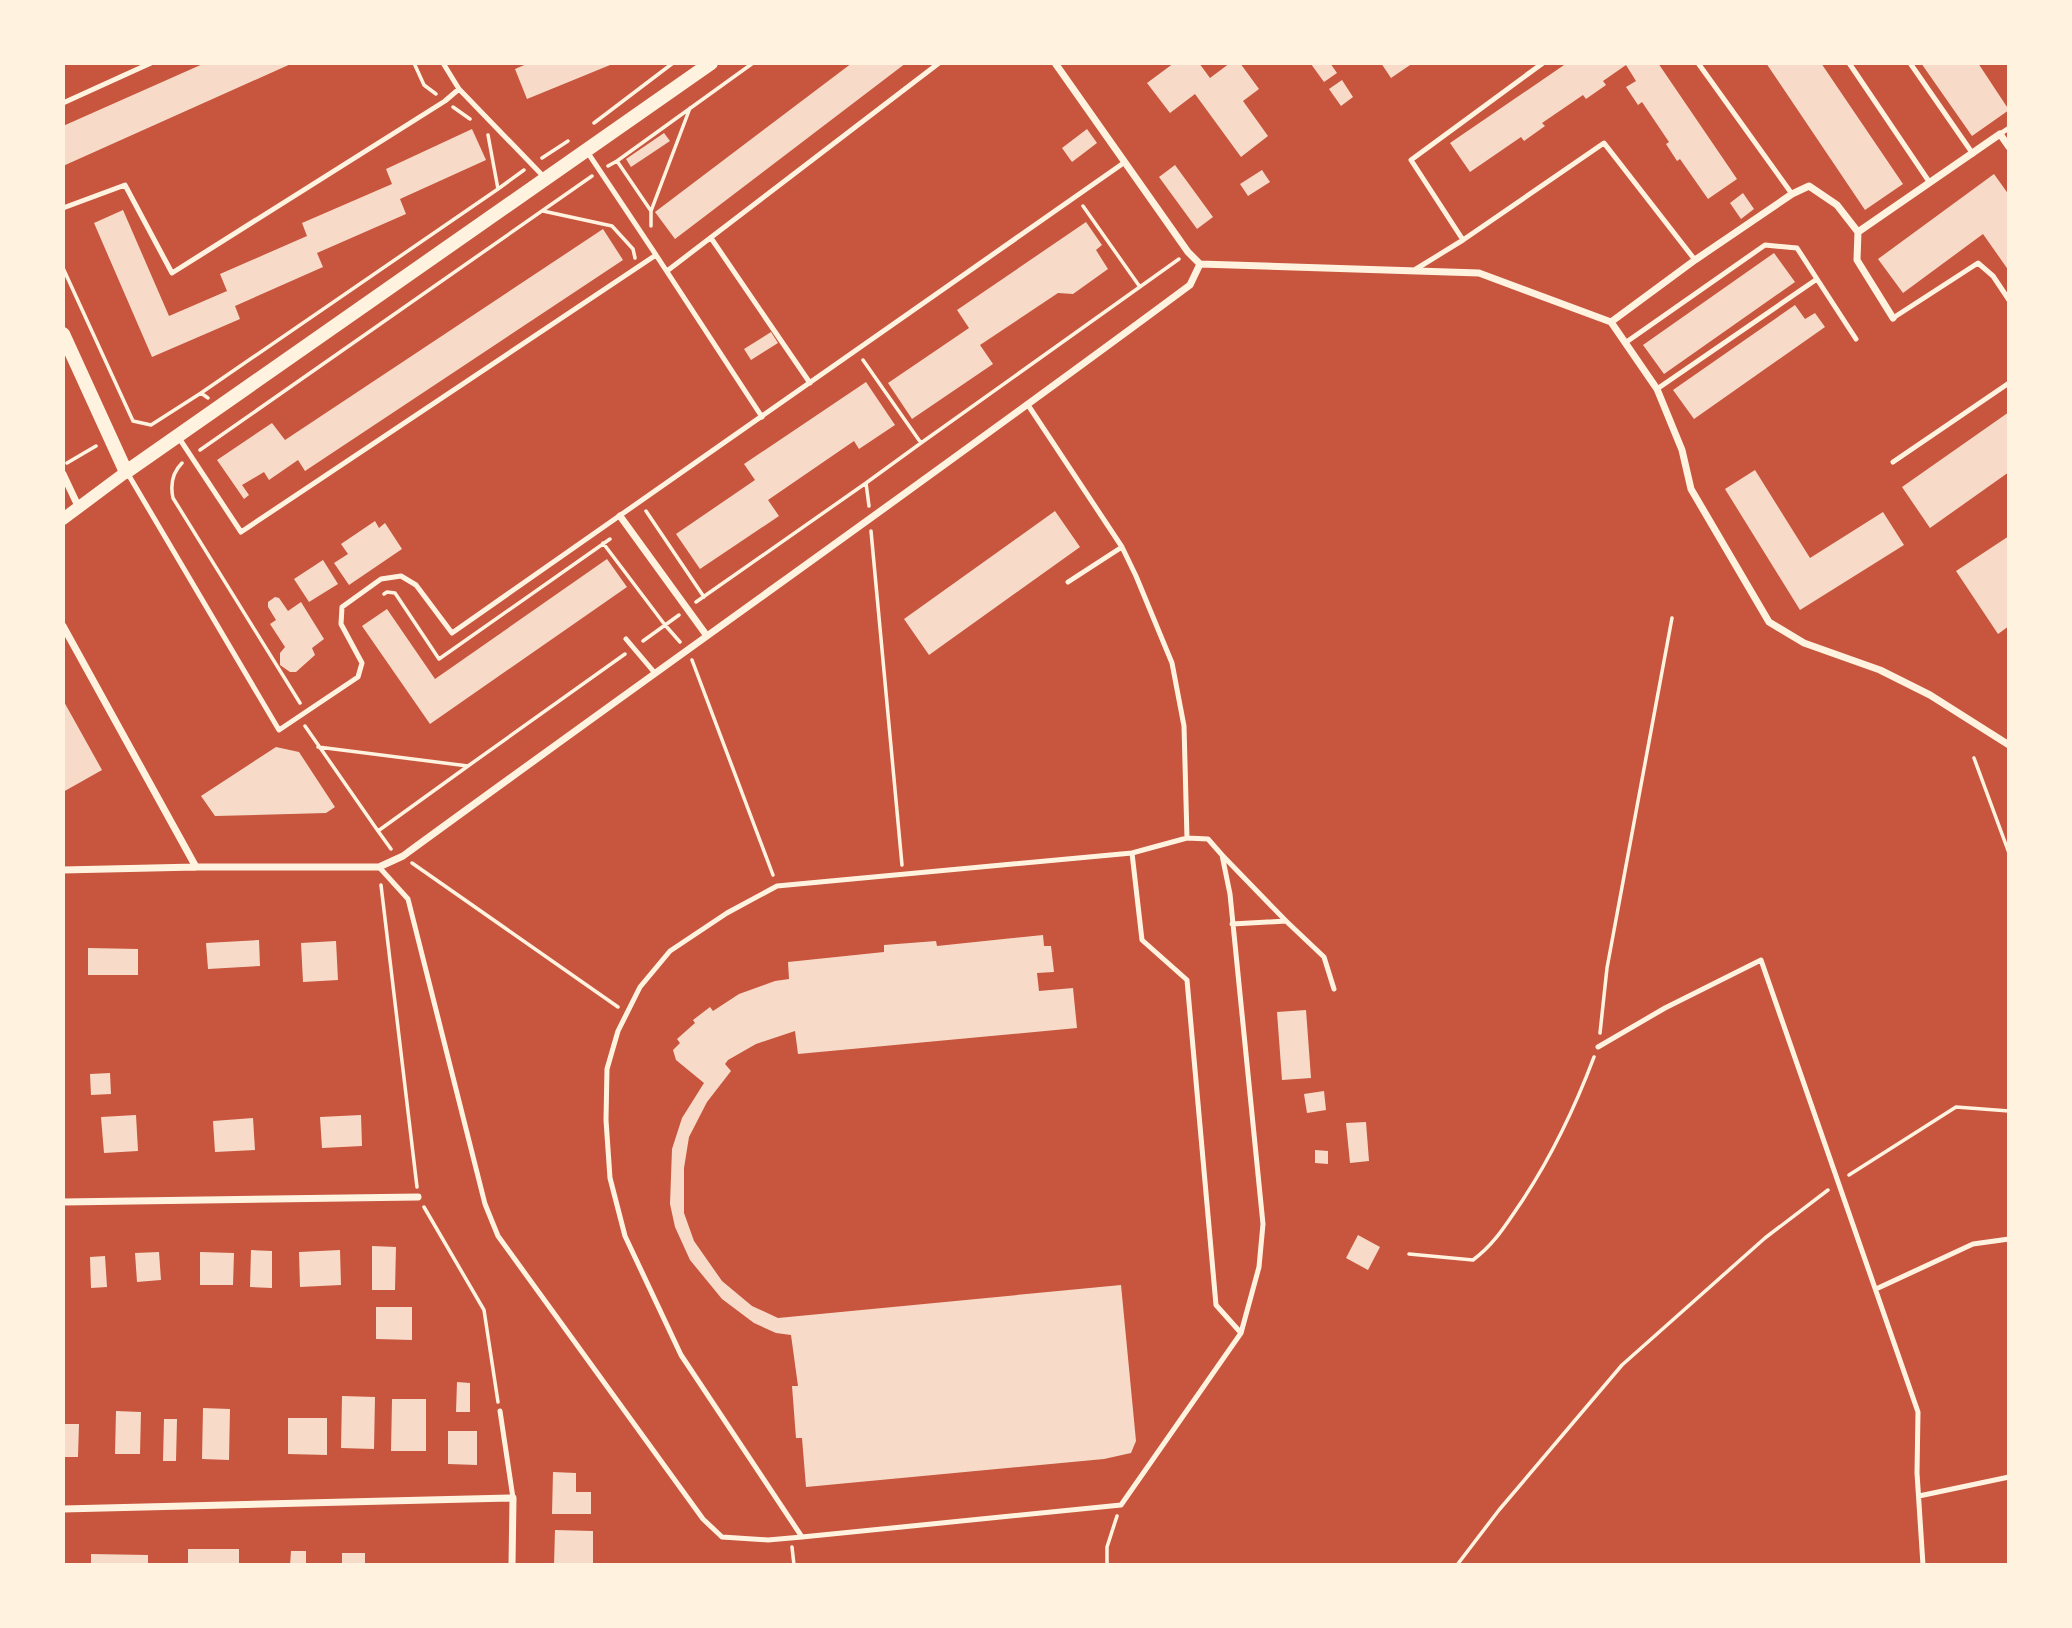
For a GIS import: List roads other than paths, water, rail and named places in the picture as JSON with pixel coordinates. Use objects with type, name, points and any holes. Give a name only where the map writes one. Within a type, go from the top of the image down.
[{"type":"main road","points":[[63,334],[126,472],[711,63]]},
{"type":"street","points":[[1055,63],[1188,252],[1200,264],[1479,273],[1611,322],[1657,389],[1682,450],[1690,489],[1769,622],[1804,642],[1880,670],[1930,695],[2009,745]]},
{"type":"street","points":[[1858,232],[2000,134],[2009,147]]},
{"type":"street","points":[[1611,322],[1695,260],[1809,186],[1837,205],[1858,232],[1857,260],[1893,318]]},
{"type":"street","points":[[63,870],[379,867],[403,856],[870,520],[1190,285],[1200,264]]},
{"type":"street","points":[[63,519],[126,472]]},
{"type":"street","points":[[63,474],[79,508]]},
{"type":"street","points":[[620,516],[707,636]]},
{"type":"street","points":[[63,626],[197,867]]},
{"type":"street","points":[[63,1202],[418,1197]]},
{"type":"street","points":[[63,1509],[513,1498],[512,1565]]},
{"type":"lane","points":[[63,103],[151,63]]},
{"type":"lane","points":[[443,63],[459,89],[545,178]]},
{"type":"lane","points":[[667,271],[939,63]]},
{"type":"lane","points":[[1463,240],[1411,160],[1544,63]]},
{"type":"lane","points":[[1698,63],[1793,194]]},
{"type":"lane","points":[[1849,63],[1930,183]]},
{"type":"lane","points":[[1910,63],[1973,154]]},
{"type":"lane","points":[[63,208],[125,185],[172,273],[445,101],[459,89]]},
{"type":"lane","points":[[2000,134],[2009,128]]},
{"type":"lane","points":[[1416,269],[1604,143],[1695,260]]},
{"type":"lane","points":[[587,150],[762,416]]},
{"type":"lane","points":[[126,472],[279,730],[358,677],[362,663],[341,624],[342,607],[381,579],[401,576],[416,584],[452,633],[1125,162]]},
{"type":"lane","points":[[711,238],[810,383]]},
{"type":"lane","points":[[1625,343],[1765,245],[1797,248],[1856,339]]},
{"type":"lane","points":[[178,436],[241,532],[656,255]]},
{"type":"lane","points":[[1893,318],[1978,263],[1993,276],[2009,300]]},
{"type":"lane","points":[[1657,389],[1817,279]]},
{"type":"lane","points":[[1893,462],[2009,383]]},
{"type":"lane","points":[[1028,405],[1122,547],[1172,663],[1184,726],[1187,838]]},
{"type":"lane","points":[[1068,582],[1122,547]]},
{"type":"lane","points":[[626,639],[654,673]]},
{"type":"lane","points":[[802,1537],[681,1355],[625,1236],[610,1178],[606,1120],[607,1069],[626,1013],[640,987],[670,951],[727,913],[777,886],[1132,853],[1187,838],[1208,839],[1324,957],[1334,989]]},
{"type":"lane","points":[[1132,853],[1142,940],[1187,980],[1216,1305],[1241,1333]]},
{"type":"lane","points":[[379,867],[408,899],[485,1204],[498,1236],[703,1519],[722,1537],[768,1540],[1121,1505],[1241,1333],[1259,1267],[1263,1224],[1230,894],[1222,855]]},
{"type":"lane","points":[[1232,924],[1286,921]]},
{"type":"lane","points":[[1598,1047],[1665,1008],[1761,960],[1840,1181],[1918,1412],[1923,1565]]},
{"type":"lane","points":[[1876,1289],[1973,1244],[2009,1238]]},
{"type":"lane","points":[[499,1411],[513,1498]]},
{"type":"lane","points":[[1919,1496],[2009,1477]]}]
